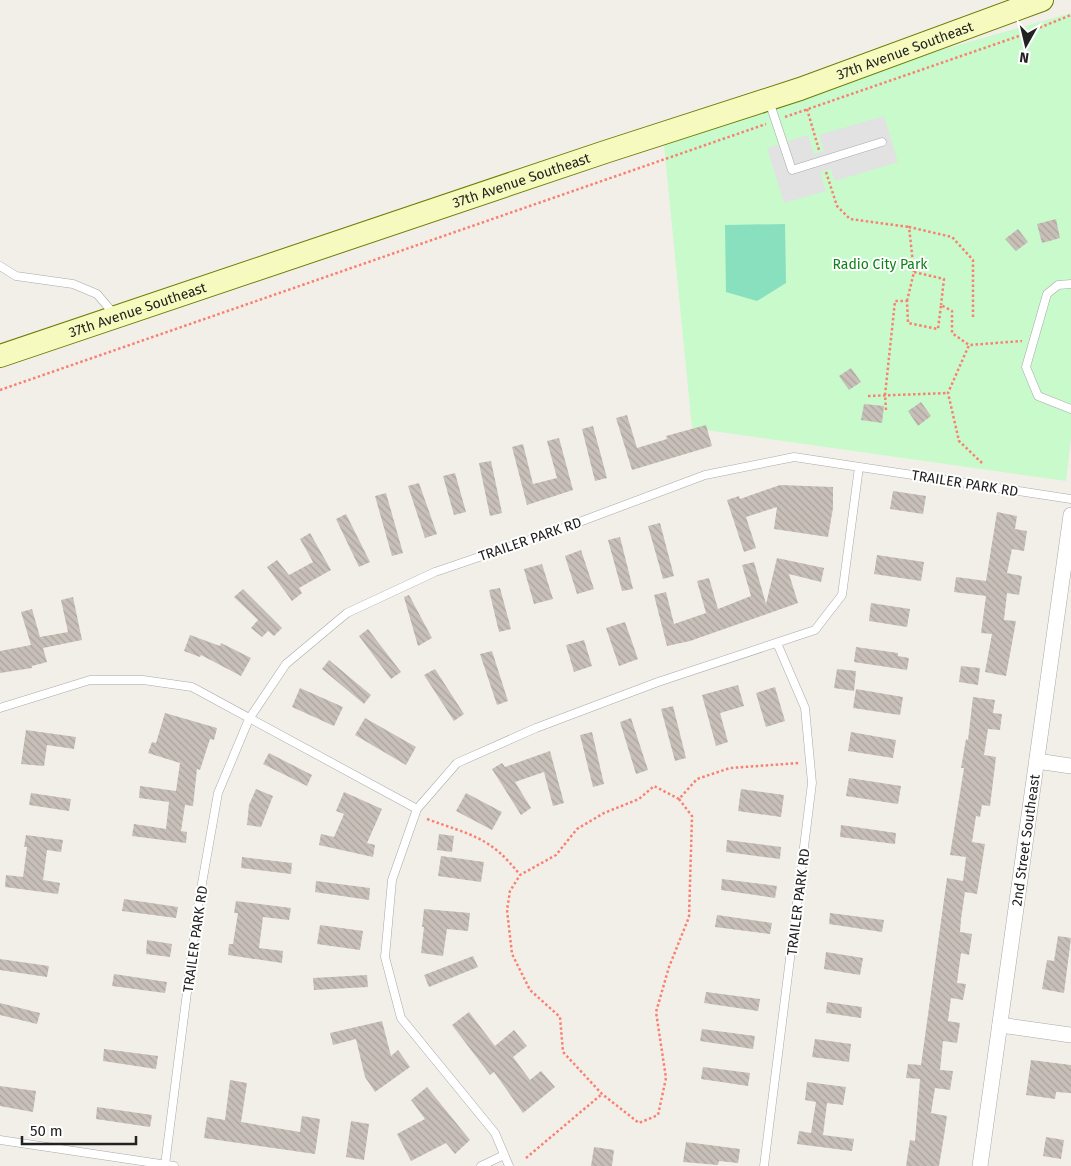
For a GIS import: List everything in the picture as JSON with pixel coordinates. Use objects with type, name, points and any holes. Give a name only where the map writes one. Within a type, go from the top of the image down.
[{"type":"street","name":"37th Avenue Southeast","points":[[0,356],[768,99],[804,99],[1042,0]]},
{"type":"street","name":"2nd Street Southeast","points":[[980,1166],[1071,515]]},
{"type":"street","points":[[1037,761],[1071,766]]},
{"type":"street","points":[[1000,1025],[1071,1034]]},
{"type":"lane","points":[[768,99],[792,170],[882,142]]},
{"type":"lane","points":[[0,266],[16,276],[73,284],[97,294],[116,317]]},
{"type":"lane","points":[[1071,284],[1058,285],[1047,294],[1026,367],[1038,396],[1071,409]]},
{"type":"lane","name":"TRAILER PARK RD","points":[[0,1140],[169,1165],[198,906],[218,793],[249,719],[286,664],[347,613],[435,572],[550,533],[705,475],[794,456],[1071,499]]},
{"type":"lane","points":[[509,1166],[495,1133],[401,1018],[385,957],[392,880],[417,809],[457,763],[536,728],[658,682],[815,630],[842,595],[859,466]]},
{"type":"lane","name":"TRAILER PARK RD","points":[[764,1166],[812,783],[805,708],[777,643]]},
{"type":"lane","points":[[0,708],[90,680],[143,680],[192,687],[417,809]]},
{"type":"lane","points":[[481,1166],[504,1155]]},
{"type":"path","points":[[0,390],[776,120],[804,99],[1019,36],[1071,15]]},
{"type":"path","points":[[804,99],[837,206],[850,218],[909,227],[952,237],[973,260],[973,318]]},
{"type":"path","points":[[909,227],[914,272],[908,301],[908,323],[938,329],[944,279],[914,272]]},
{"type":"path","points":[[886,410],[885,396],[895,301],[908,301]]},
{"type":"path","points":[[941,305],[952,312],[952,334],[969,345],[1019,341],[1033,344]]},
{"type":"path","points":[[969,345],[948,393],[959,441],[982,463]]},
{"type":"path","points":[[868,396],[948,393]]},
{"type":"path","points":[[679,800],[697,779],[730,768],[803,763]]},
{"type":"path","points":[[654,786],[679,800],[692,816],[692,870],[688,917],[669,967],[656,1012],[666,1078],[658,1116],[639,1124],[602,1094],[563,1052],[560,1017],[530,990],[512,954],[507,910],[510,891],[520,875],[556,855],[577,829],[639,798],[654,786]]},
{"type":"path","points":[[427,819],[482,839],[504,854],[520,875]]},
{"type":"path","points":[[526,1158],[602,1094]]},
{"type":"green space","name":"Radio City Park","points":[[1071,13],[1071,438],[1066,481],[692,428],[663,135],[769,99]]},
{"type":"green space","points":[[785,224],[786,283],[757,301],[726,292],[725,225]]},
{"type":"shaded area","points":[[884,116],[898,162],[835,181],[831,169],[820,172],[826,191],[784,203],[767,148],[808,135],[814,154],[824,151],[819,135]]},
{"type":"building","points":[[1056,219],[1060,238],[1042,243],[1037,224]]},
{"type":"building","points":[[1018,229],[1028,242],[1016,251],[1005,239]]},
{"type":"building","points":[[851,368],[861,382],[849,390],[839,376]]},
{"type":"building","points":[[921,402],[931,416],[918,426],[908,411]]},
{"type":"building","points":[[864,404],[884,406],[882,423],[861,420]]},
{"type":"building","points":[[627,415],[637,448],[667,439],[666,436],[706,425],[712,446],[632,470],[616,418]]},
{"type":"building","points":[[593,426],[607,478],[595,481],[582,429]]},
{"type":"building","points":[[559,438],[573,490],[527,505],[512,447],[523,444],[533,484],[557,478],[547,441]]},
{"type":"building","points":[[491,461],[502,513],[490,516],[479,463]]},
{"type":"building","points":[[455,473],[466,512],[454,515],[443,476]]},
{"type":"building","points":[[419,483],[437,534],[425,538],[408,486]]},
{"type":"building","points":[[780,485],[833,487],[833,508],[828,537],[774,529],[777,507],[746,517],[756,548],[744,552],[727,500],[739,496],[740,499]]},
{"type":"building","points":[[893,491],[926,496],[923,514],[890,509]]},
{"type":"building","points":[[386,493],[403,553],[392,556],[375,496]]},
{"type":"building","points":[[997,512],[1017,516],[1015,529],[1027,531],[1024,551],[1012,549],[1007,573],[1022,576],[1019,595],[1007,593],[1004,620],[1016,621],[1006,676],[985,672],[992,634],[981,633],[986,596],[954,592],[956,577],[986,581]]},
{"type":"building","points":[[346,514],[370,562],[359,567],[336,519]]},
{"type":"building","points":[[660,523],[674,576],[663,579],[648,526]]},
{"type":"building","points":[[310,533],[331,570],[299,588],[302,593],[292,601],[267,567],[277,560],[289,575],[313,562],[300,539]]},
{"type":"building","points":[[620,537],[633,589],[622,591],[608,540]]},
{"type":"building","points":[[581,550],[594,589],[577,594],[565,556]]},
{"type":"building","points":[[877,555],[924,562],[921,581],[874,574]]},
{"type":"building","points":[[777,558],[824,568],[821,582],[789,574],[798,603],[690,641],[667,646],[654,595],[666,592],[674,624],[706,613],[697,581],[709,578],[718,609],[751,596],[742,565],[754,562],[766,604]]},
{"type":"building","points":[[542,564],[553,599],[534,604],[524,569]]},
{"type":"building","points":[[500,588],[511,629],[499,632],[489,590]]},
{"type":"building","points":[[243,589],[282,628],[274,636],[268,631],[262,637],[251,628],[258,620],[234,597]]},
{"type":"building","points":[[409,595],[432,638],[418,646],[404,597]]},
{"type":"building","points":[[73,597],[82,640],[43,648],[47,662],[32,666],[32,668],[0,673],[0,651],[31,645],[21,612],[32,609],[40,637],[68,632],[61,600]]},
{"type":"building","points":[[871,603],[910,609],[907,627],[869,621]]},
{"type":"building","points":[[625,622],[638,659],[619,666],[606,628]]},
{"type":"building","points":[[368,629],[401,672],[391,679],[359,636]]},
{"type":"building","points":[[190,635],[220,646],[221,643],[251,658],[241,676],[201,655],[200,657],[184,651]]},
{"type":"building","points":[[584,640],[592,666],[574,672],[566,645]]},
{"type":"building","points":[[856,647],[898,653],[898,656],[909,658],[907,670],[854,662]]},
{"type":"building","points":[[492,651],[508,701],[497,705],[480,654]]},
{"type":"building","points":[[329,660],[371,695],[364,704],[322,669]]},
{"type":"building","points":[[961,666],[980,668],[978,685],[959,682]]},
{"type":"building","points":[[435,669],[464,714],[454,721],[424,675]]},
{"type":"building","points":[[837,669],[856,671],[854,691],[834,688]]},
{"type":"building","points":[[738,685],[744,706],[720,713],[728,742],[716,746],[702,695]]},
{"type":"building","points":[[775,687],[785,721],[766,727],[756,693]]},
{"type":"building","points":[[300,688],[343,707],[334,726],[292,707]]},
{"type":"building","points":[[856,689],[903,697],[900,715],[853,708]]},
{"type":"building","points":[[973,697],[995,700],[993,713],[1002,714],[1000,730],[988,729],[984,755],[996,757],[990,806],[982,805],[980,817],[976,816],[972,842],[985,844],[977,894],[965,892],[961,919],[960,932],[972,934],[969,955],[961,953],[957,983],[966,984],[963,1000],[951,998],[948,1021],[960,1023],[957,1043],[943,1041],[940,1070],[953,1071],[950,1090],[935,1088],[931,1113],[947,1116],[939,1166],[906,1166],[910,1140],[915,1141],[920,1079],[906,1078],[908,1064],[921,1065],[947,878],[963,881],[966,857],[950,855],[964,768],[961,768],[966,739],[968,740]]},
{"type":"building","points":[[673,706],[686,758],[675,761],[661,709]]},
{"type":"building","points":[[165,713],[217,728],[214,740],[210,739],[200,770],[197,769],[193,806],[185,805],[181,831],[187,832],[186,843],[132,836],[134,824],[166,829],[169,802],[139,798],[140,786],[176,791],[180,763],[148,753],[152,742],[156,743]]},
{"type":"building","points":[[365,718],[416,747],[406,765],[355,735]]},
{"type":"building","points":[[631,718],[648,770],[636,774],[620,722]]},
{"type":"building","points":[[26,730],[76,737],[74,749],[47,745],[44,766],[21,764]]},
{"type":"building","points":[[592,732],[604,784],[593,787],[580,735]]},
{"type":"building","points":[[851,732],[896,740],[893,758],[848,751]]},
{"type":"building","points":[[550,751],[564,803],[553,806],[544,772],[515,782],[531,808],[521,815],[492,769],[502,763],[505,767]]},
{"type":"building","points":[[269,753],[312,775],[307,786],[263,764]]},
{"type":"building","points":[[849,778],[901,786],[898,804],[846,796]]},
{"type":"building","points":[[256,789],[273,796],[261,827],[247,825],[249,805]]},
{"type":"building","points":[[741,789],[784,795],[781,817],[738,811]]},
{"type":"building","points":[[344,792],[382,809],[367,843],[375,845],[373,857],[319,845],[321,834],[334,837],[344,814],[336,811]]},
{"type":"building","points":[[31,793],[71,799],[69,811],[29,805]]},
{"type":"building","points":[[466,793],[502,812],[492,830],[456,811]]},
{"type":"building","points":[[841,825],[896,833],[895,844],[840,837]]},
{"type":"building","points":[[439,834],[454,836],[452,852],[437,850]]},
{"type":"building","points":[[26,835],[63,840],[61,852],[47,850],[43,880],[60,883],[58,894],[5,887],[6,875],[23,877],[27,847],[24,847]]},
{"type":"building","points":[[727,840],[781,847],[780,859],[726,852]]},
{"type":"building","points":[[441,856],[484,862],[481,882],[438,876]]},
{"type":"building","points":[[242,857],[292,863],[291,874],[241,868]]},
{"type":"building","points":[[722,879],[777,886],[775,898],[721,890]]},
{"type":"building","points":[[316,881],[370,888],[369,900],[315,892]]},
{"type":"building","points":[[124,899],[178,907],[176,918],[122,911]]},
{"type":"building","points":[[236,901],[291,908],[289,920],[263,917],[259,948],[283,951],[282,963],[228,955],[229,944],[233,944],[238,913],[234,913]]},
{"type":"building","points":[[424,909],[470,913],[468,931],[447,929],[443,956],[421,953]]},
{"type":"building","points":[[830,913],[884,920],[882,932],[829,924]]},
{"type":"building","points":[[717,915],[772,923],[770,934],[715,927]]},
{"type":"building","points":[[320,925],[363,931],[360,950],[317,944]]},
{"type":"building","points":[[1058,936],[1071,938],[1064,993],[1042,989],[1047,960],[1054,961]]},
{"type":"building","points":[[147,940],[172,944],[170,957],[146,954]]},
{"type":"building","points":[[826,952],[863,958],[860,975],[824,969]]},
{"type":"building","points":[[473,956],[478,967],[429,987],[424,975]]},
{"type":"building","points":[[0,959],[49,966],[47,977],[0,970]]},
{"type":"building","points":[[114,974],[167,982],[165,993],[112,986]]},
{"type":"building","points":[[367,975],[368,987],[314,990],[313,978]]},
{"type":"building","points":[[706,992],[760,999],[758,1011],[704,1003]]},
{"type":"building","points":[[827,1002],[862,1007],[861,1018],[826,1013]]},
{"type":"building","points":[[0,1003],[40,1013],[37,1024],[0,1015]]},
{"type":"building","points":[[469,1012],[495,1046],[514,1030],[527,1046],[513,1057],[530,1080],[541,1071],[555,1087],[523,1113],[494,1072],[490,1075],[452,1025]]},
{"type":"building","points":[[382,1021],[391,1056],[398,1050],[410,1067],[375,1092],[365,1077],[356,1039],[333,1045],[330,1033]]},
{"type":"building","points":[[702,1029],[755,1036],[753,1049],[700,1041]]},
{"type":"building","points":[[815,1039],[851,1044],[849,1062],[812,1057]]},
{"type":"building","points":[[104,1049],[158,1056],[156,1069],[103,1061]]},
{"type":"building","points":[[1031,1060],[1071,1065],[1071,1093],[1056,1092],[1055,1099],[1026,1095]]},
{"type":"building","points":[[703,1067],[750,1073],[748,1086],[701,1079]]},
{"type":"building","points":[[230,1080],[247,1083],[241,1122],[300,1132],[302,1116],[320,1119],[315,1154],[204,1138],[207,1117],[225,1120]]},
{"type":"building","points":[[807,1082],[846,1087],[843,1105],[827,1103],[823,1135],[854,1139],[852,1151],[797,1144],[799,1131],[811,1133],[816,1102],[805,1100]]},
{"type":"building","points":[[0,1086],[36,1091],[33,1112],[0,1106]]},
{"type":"building","points":[[427,1087],[470,1140],[455,1154],[446,1143],[411,1161],[397,1134],[425,1119],[411,1100]]},
{"type":"building","points":[[97,1107],[152,1115],[150,1127],[96,1119]]},
{"type":"building","points":[[351,1121],[369,1124],[364,1160],[346,1157]]},
{"type":"building","points":[[1046,1137],[1064,1140],[1061,1159],[1043,1156]]},
{"type":"building","points":[[686,1142],[740,1149],[738,1163],[719,1161],[718,1165],[683,1162]]},
{"type":"building","points":[[594,1147],[614,1150],[612,1166],[591,1166]]}]
